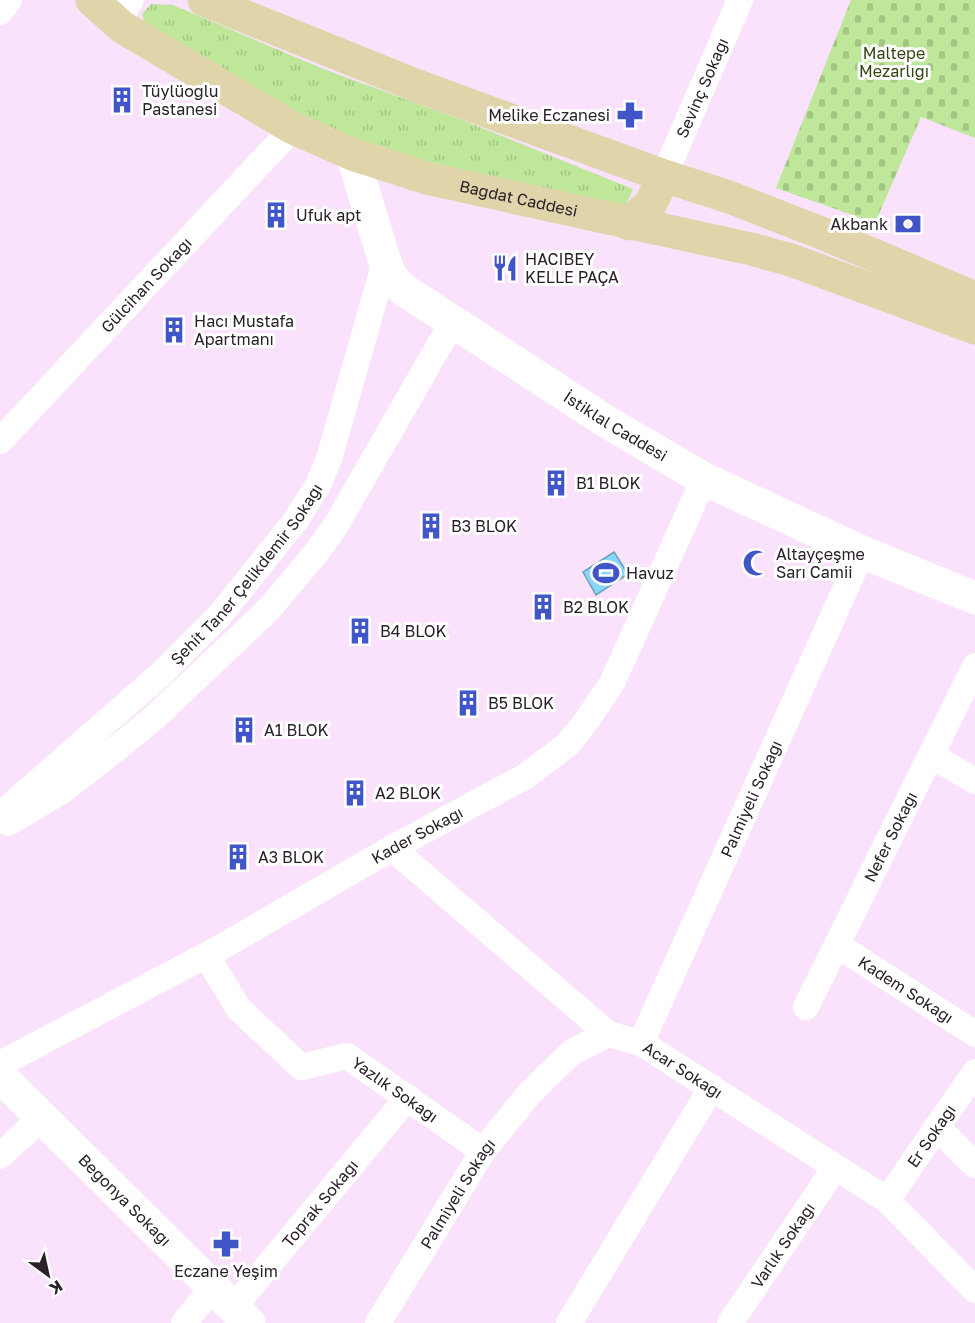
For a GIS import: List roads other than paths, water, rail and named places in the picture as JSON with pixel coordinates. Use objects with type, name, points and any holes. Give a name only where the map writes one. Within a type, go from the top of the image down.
[{"type":"main road","name":"Bağdat Caddesi","points":[[92,0],[126,14],[293,128],[352,154],[430,180],[751,249],[791,261],[975,328]]},
{"type":"main road","points":[[204,0],[415,85],[664,176],[729,197],[829,236],[975,298]]},
{"type":"main road","points":[[629,224],[651,203],[664,176]]},
{"type":"street","points":[[0,12],[9,0]]},
{"type":"street","name":"Sevinç Sokağı","points":[[664,176],[740,0]]},
{"type":"street","name":"Gülcihan Sokağı","points":[[0,441],[293,128]]},
{"type":"street","name":"İstiklal Caddesi","points":[[352,154],[385,262],[397,284],[452,323],[607,422],[704,479],[862,552],[975,598]]},
{"type":"street","name":"Şehit Taner Çelikdemir Sokağı","points":[[0,815],[161,674],[220,615],[296,520],[318,485],[329,459],[385,262]]},
{"type":"street","name":"Şehit Taner Çelikdemir Sokağı","points":[[0,828],[62,791],[126,741],[269,609],[335,527],[452,323]]},
{"type":"street","name":"Kader Sokağı","points":[[0,1064],[206,955],[392,848],[526,776],[567,745],[592,714],[612,683],[704,479]]},
{"type":"street","name":"Palmiyeli Sokağı","points":[[641,1043],[862,552]]},
{"type":"street","points":[[240,590],[269,609]]},
{"type":"street","name":"Nefer Sokağı","points":[[806,1006],[975,666]]},
{"type":"street","points":[[931,755],[975,782]]},
{"type":"street","name":"Acar Sokağı","points":[[392,848],[608,1034],[641,1043],[887,1200],[975,1290]]},
{"type":"street","name":"Kadem Sokağı","points":[[837,945],[975,1035]]},
{"type":"street","name":"Yazlık Sokağı","points":[[206,955],[239,1009],[301,1067],[347,1056],[483,1151]]},
{"type":"street","name":"Palmiyeli Sokağı","points":[[390,1320],[483,1151],[529,1094],[572,1052],[608,1034]]},
{"type":"street","name":"Er Sokağı","points":[[887,1200],[975,1072]]},
{"type":"street","name":"Begonya Sokağı","points":[[0,1076],[231,1306]]},
{"type":"street","points":[[568,1323],[712,1087]]},
{"type":"street","name":"Toprak Sokağı","points":[[184,1323],[231,1306],[408,1097]]},
{"type":"street","points":[[0,1156],[41,1118]]},
{"type":"street","points":[[937,1127],[975,1165]]},
{"type":"street","name":"Varlık Sokağı","points":[[730,1323],[835,1168]]},
{"type":"water","name":"Havuz","points":[[614,552],[628,574],[596,595],[583,572]]},
{"type":"place","name":"Tüylüoğlu Pastanesi","points":[[122,100]]},
{"type":"place","name":"Melike Eczanesi","points":[[630,115]]},
{"type":"place","name":"Ufuk apt","points":[[276,215]]},
{"type":"place","name":"Akbank","points":[[908,224]]},
{"type":"place","name":"HACIBEY KELLE PAÇA","points":[[505,268]]},
{"type":"place","name":"Hacı Mustafa Apartmanı","points":[[174,330]]},
{"type":"place","name":"B1 BLOK","points":[[556,483]]},
{"type":"place","name":"B3 BLOK","points":[[431,526]]},
{"type":"place","name":"Altayçeşme Sarı Camii","points":[[756,563]]},
{"type":"place","name":"Havuz","points":[[606,573]]},
{"type":"place","name":"B2 BLOK","points":[[543,607]]},
{"type":"place","name":"B4 BLOK","points":[[360,631]]},
{"type":"place","name":"B5 BLOK","points":[[468,703]]},
{"type":"place","name":"A1 BLOK","points":[[244,730]]},
{"type":"place","name":"A2 BLOK","points":[[355,793]]},
{"type":"place","name":"A3 BLOK","points":[[238,857]]},
{"type":"place","name":"Eczane Yeşim","points":[[226,1244]]},
{"type":"park label","name":"Maltepe Mezarlığı","points":[[894,62]]}]
